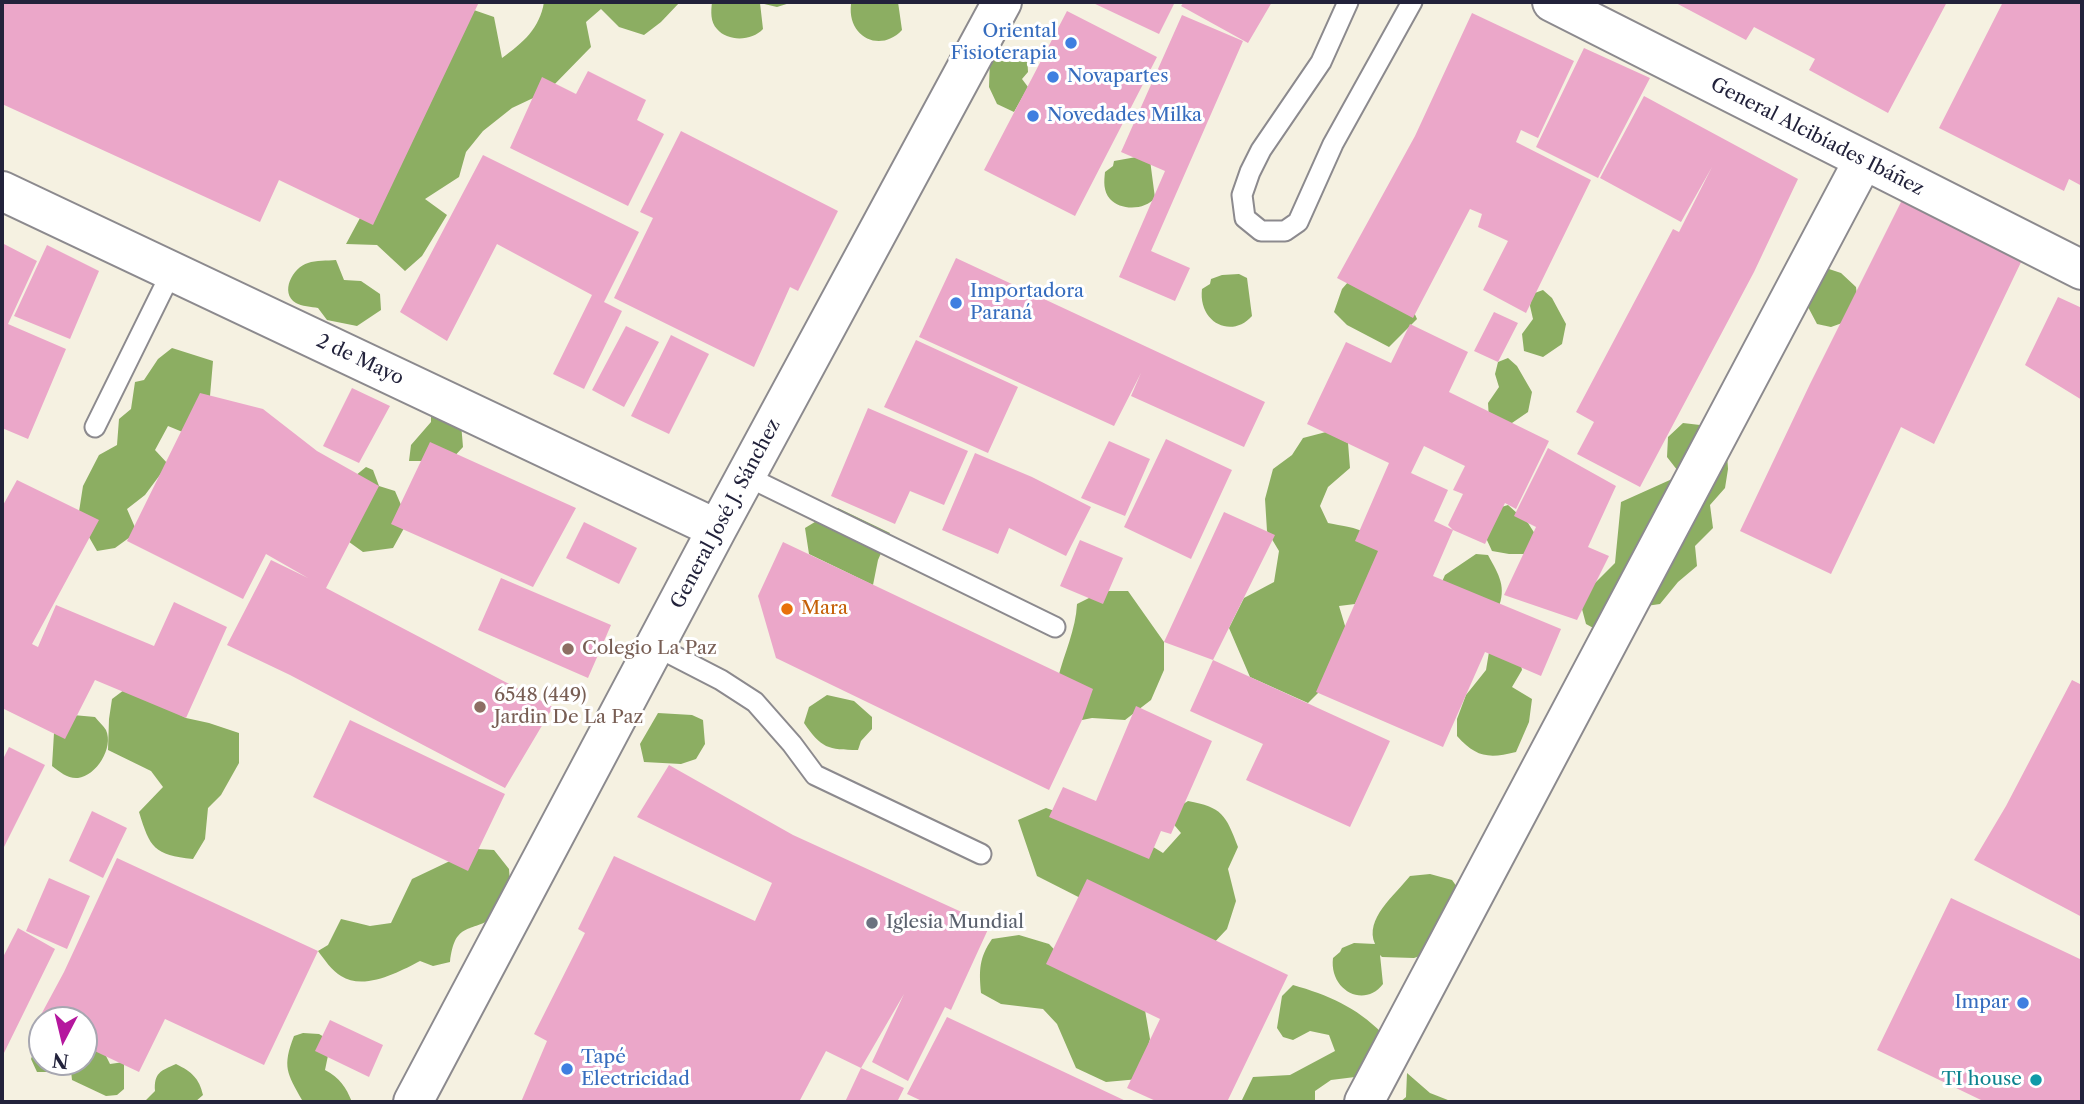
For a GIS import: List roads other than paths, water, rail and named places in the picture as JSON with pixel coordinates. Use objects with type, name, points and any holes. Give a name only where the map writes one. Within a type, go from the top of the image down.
[{"type":"street","name":"General José J. Sánchez","points":[[413,1102],[717,529],[1002,2]]},
{"type":"street","name":"General Alcibíades Ibáñez","points":[[1552,2],[2082,270]]},
{"type":"street","points":[[1364,1102],[1863,161]]},
{"type":"street","name":"2 de Mayo","points":[[2,191],[717,529]]},
{"type":"lane","points":[[1348,2],[1321,62],[1261,150],[1250,172],[1242,195],[1245,218],[1261,231],[1285,231],[1298,222],[1333,144],[1412,2]]},
{"type":"lane","points":[[95,428],[172,271]]},
{"type":"lane","points":[[746,476],[1055,627]]},
{"type":"lane","points":[[655,646],[721,680],[755,702],[815,775],[981,854]]},
{"type":"place","name":"Oriental Fisioterapia","points":[[1071,43]]},
{"type":"place","name":"Novapartes","points":[[1053,77]]},
{"type":"place","name":"Novedades Milka","points":[[1033,116]]},
{"type":"place","name":"Importadora Paraná","points":[[956,303]]},
{"type":"place","name":"Mara","points":[[787,609]]},
{"type":"place","name":"Colegio La Paz","points":[[568,649]]},
{"type":"place","name":"6548 (449) Jardin De La Paz","points":[[480,707]]},
{"type":"place","name":"Iglesia Mundial","points":[[872,923]]},
{"type":"place","name":"Impar","points":[[2023,1003]]},
{"type":"place","name":"Tapé Electricidad","points":[[567,1069]]},
{"type":"place","name":"TI house","points":[[2036,1080]]}]
